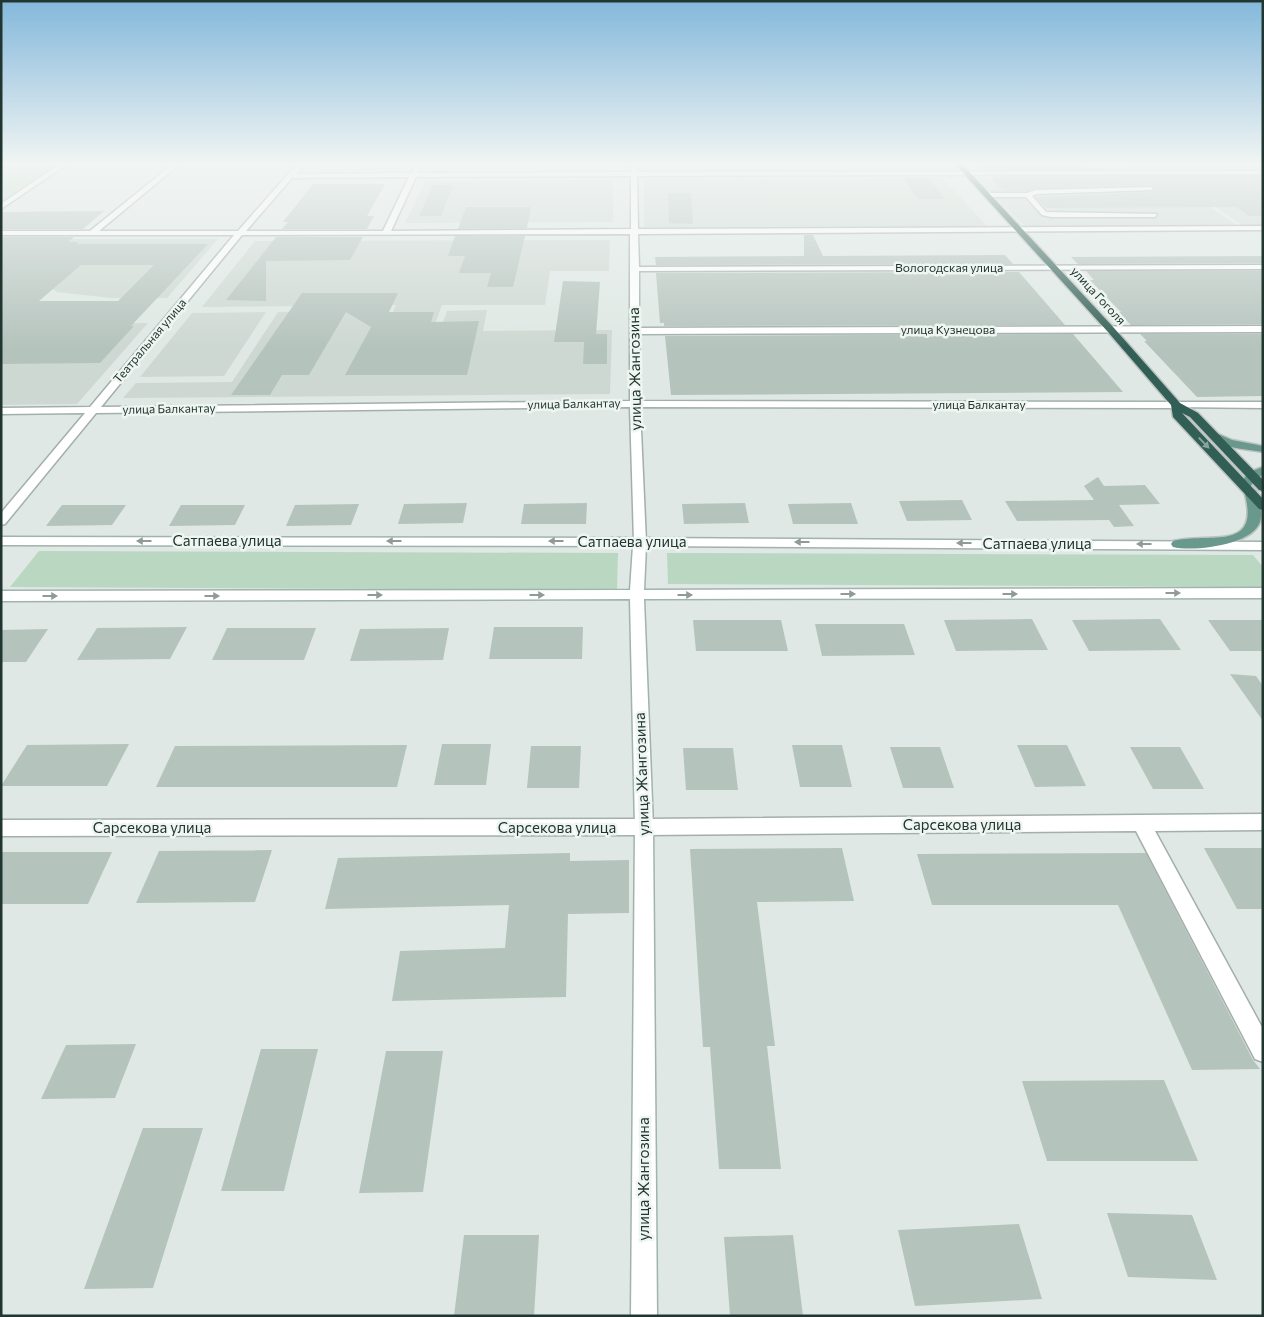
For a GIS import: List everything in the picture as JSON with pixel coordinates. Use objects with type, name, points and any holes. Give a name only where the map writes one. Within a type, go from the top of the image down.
[{"type":"highway","name":"улица Гоголя","points":[[1014,224],[1111,330],[1176,405],[1194,415],[1216,436],[1255,482],[1263,506]]},
{"type":"highway","name":"улица Гоголя","points":[[1176,405],[1177,415],[1255,482]]},
{"type":"main road","points":[[1216,436],[1229,443],[1263,449]]},
{"type":"main road","points":[[1178,544],[1220,541],[1244,535],[1253,524],[1255,482]]},
{"type":"street","points":[[92,233],[102,224]]},
{"type":"street","name":"Театральная улица","points":[[1,522],[248,224]]},
{"type":"street","points":[[386,234],[390,224]]},
{"type":"street","name":"улица Жангозина","points":[[635,224],[635,404],[640,542],[636,595],[644,828],[644,1316]]},
{"type":"street","points":[[1,234],[386,234],[1263,228]]},
{"type":"street","name":"Вологодская улица","points":[[635,269],[1263,267]]},
{"type":"street","name":"улица Кузнецова","points":[[634,331],[1263,329]]},
{"type":"street","name":"улица Балкантау","points":[[1,411],[635,404],[1176,405]]},
{"type":"street","name":"Сатпаева улица","points":[[1,541],[1178,544],[1263,546]]},
{"type":"street","points":[[1,596],[1263,592]]},
{"type":"street","name":"Сарсекова улица","points":[[1,828],[644,828],[1263,822]]},
{"type":"street","points":[[1141,823],[1263,1050]]},
{"type":"lane","points":[[1176,405],[1263,405]]},
{"type":"shaded area","points":[[644,224],[986,224],[987,226],[644,227]]},
{"type":"shaded area","points":[[1023,224],[1235,224],[1239,227],[1025,226]]},
{"type":"shaded area","points":[[1241,224],[1263,224],[1263,227],[1245,227]]},
{"type":"shaded area","points":[[1,239],[218,239],[167,298],[111,298],[57,292],[42,281]]},
{"type":"shaded area","points":[[610,240],[609,271],[550,271],[545,305],[442,305],[434,327],[387,327],[396,305],[202,307],[255,241]]},
{"type":"shaded area","points":[[487,310],[483,331],[612,330],[610,394],[123,398],[136,383],[232,382],[278,312],[383,311],[440,330],[447,311]]},
{"type":"shaded area","points":[[266,312],[224,376],[140,377],[192,313]]},
{"type":"shaded area","points":[[148,323],[77,404],[1,405],[1,324]]},
{"type":"green space","points":[[39,551],[618,553],[617,590],[10,587]]},
{"type":"green space","points":[[667,553],[1253,555],[1263,567],[1263,587],[668,584]]},
{"type":"building","points":[[1,224],[88,224],[83,229],[1,229]]},
{"type":"building","points":[[286,224],[369,224],[367,229],[282,229]]},
{"type":"building","points":[[460,224],[528,224],[527,228],[458,229]]},
{"type":"building","points":[[804,235],[813,235],[823,256],[1005,255],[1013,264],[656,265],[655,257],[804,256]]},
{"type":"building","points":[[455,236],[525,236],[513,287],[487,287],[491,273],[459,273],[465,256],[448,256]]},
{"type":"building","points":[[1,237],[74,237],[68,242],[79,242],[77,244],[208,244],[131,326],[134,326],[100,363],[1,364]],"holes":[[[81,265],[154,265],[118,301],[39,301]]]},
{"type":"building","points":[[276,237],[363,237],[350,260],[266,261],[266,301],[226,300]]},
{"type":"building","points":[[1263,256],[1263,263],[1078,264],[1071,257]]},
{"type":"building","points":[[1086,271],[1263,271],[1263,324],[1131,325],[1090,280],[1094,280]]},
{"type":"building","points":[[1019,272],[1065,325],[664,326],[664,323],[660,323],[656,273]]},
{"type":"building","points":[[563,281],[600,282],[596,334],[607,334],[607,364],[583,364],[584,342],[554,342]]},
{"type":"building","points":[[302,293],[398,293],[389,312],[434,312],[431,322],[479,321],[467,375],[345,375],[371,327],[346,312],[309,375],[282,375],[270,395],[231,395]]},
{"type":"building","points":[[1073,334],[1123,392],[671,395],[665,336]]},
{"type":"building","points":[[1140,334],[1263,334],[1263,396],[1197,397],[1144,341],[1147,341]]},
{"type":"building","points":[[1098,477],[1104,486],[1145,485],[1160,504],[1119,505],[1134,526],[1114,527],[1109,520],[1017,521],[1005,501],[1094,500],[1084,486]]},
{"type":"building","points":[[962,500],[972,520],[907,521],[899,501]]},
{"type":"building","points":[[467,503],[463,523],[398,524],[404,504]]},
{"type":"building","points":[[587,503],[586,524],[521,524],[524,504]]},
{"type":"building","points":[[745,503],[749,523],[684,524],[682,504]]},
{"type":"building","points":[[851,503],[858,524],[793,524],[788,504]]},
{"type":"building","points":[[359,504],[351,525],[286,526],[295,505]]},
{"type":"building","points":[[62,505],[126,505],[112,525],[46,526]]},
{"type":"building","points":[[181,505],[245,505],[235,525],[169,526]]},
{"type":"building","points":[[1032,619],[1048,650],[956,651],[944,620]]},
{"type":"building","points":[[1160,619],[1181,650],[1089,651],[1072,620]]},
{"type":"building","points":[[693,620],[781,620],[788,651],[696,651]]},
{"type":"building","points":[[1208,620],[1263,620],[1263,651],[1230,651]]},
{"type":"building","points":[[815,624],[904,624],[915,655],[822,656]]},
{"type":"building","points":[[187,627],[170,659],[77,660],[97,628]]},
{"type":"building","points":[[494,627],[583,627],[582,659],[489,659]]},
{"type":"building","points":[[227,628],[316,628],[304,660],[212,660]]},
{"type":"building","points":[[449,628],[443,660],[350,661],[360,629]]},
{"type":"building","points":[[48,629],[26,662],[1,662],[1,630]]},
{"type":"building","points":[[1230,674],[1256,676],[1263,686],[1263,721]]},
{"type":"building","points":[[129,744],[107,786],[1,786],[27,745]]},
{"type":"building","points":[[442,744],[491,744],[486,785],[434,785]]},
{"type":"building","points":[[407,745],[397,787],[156,787],[175,746]]},
{"type":"building","points":[[792,745],[842,745],[852,787],[800,787]]},
{"type":"building","points":[[1017,745],[1067,745],[1086,786],[1035,787]]},
{"type":"building","points":[[531,746],[581,746],[579,788],[527,788]]},
{"type":"building","points":[[890,747],[940,747],[954,788],[903,788]]},
{"type":"building","points":[[1130,747],[1180,747],[1204,789],[1153,789]]},
{"type":"building","points":[[683,748],[733,748],[738,790],[686,790]]},
{"type":"building","points":[[842,848],[854,901],[757,902],[775,1046],[767,1046],[781,1169],[719,1169],[710,1047],[703,1047],[690,849]]},
{"type":"building","points":[[1204,848],[1263,848],[1263,909],[1237,909]]},
{"type":"building","points":[[272,850],[255,902],[136,903],[159,851]]},
{"type":"building","points":[[1,852],[112,852],[88,904],[1,904]]},
{"type":"building","points":[[570,853],[570,861],[629,860],[629,913],[568,914],[566,997],[392,1001],[400,951],[505,948],[509,905],[325,909],[338,858]]},
{"type":"building","points":[[1146,853],[1253,1060],[1260,1069],[1192,1070],[1118,905],[932,905],[917,854]]},
{"type":"building","points":[[136,1044],[115,1098],[41,1099],[66,1045]]},
{"type":"building","points":[[261,1049],[318,1049],[284,1191],[221,1191]]},
{"type":"building","points":[[386,1051],[443,1051],[423,1192],[359,1193]]},
{"type":"building","points":[[1164,1080],[1198,1161],[1047,1161],[1022,1081]]},
{"type":"building","points":[[143,1128],[203,1128],[153,1288],[84,1289]]},
{"type":"building","points":[[1107,1213],[1192,1215],[1217,1280],[1128,1277]]},
{"type":"building","points":[[1019,1224],[1042,1299],[915,1306],[898,1230]]},
{"type":"building","points":[[464,1235],[539,1235],[534,1316],[454,1316]]},
{"type":"building","points":[[793,1235],[803,1316],[730,1316],[724,1237]]}]
